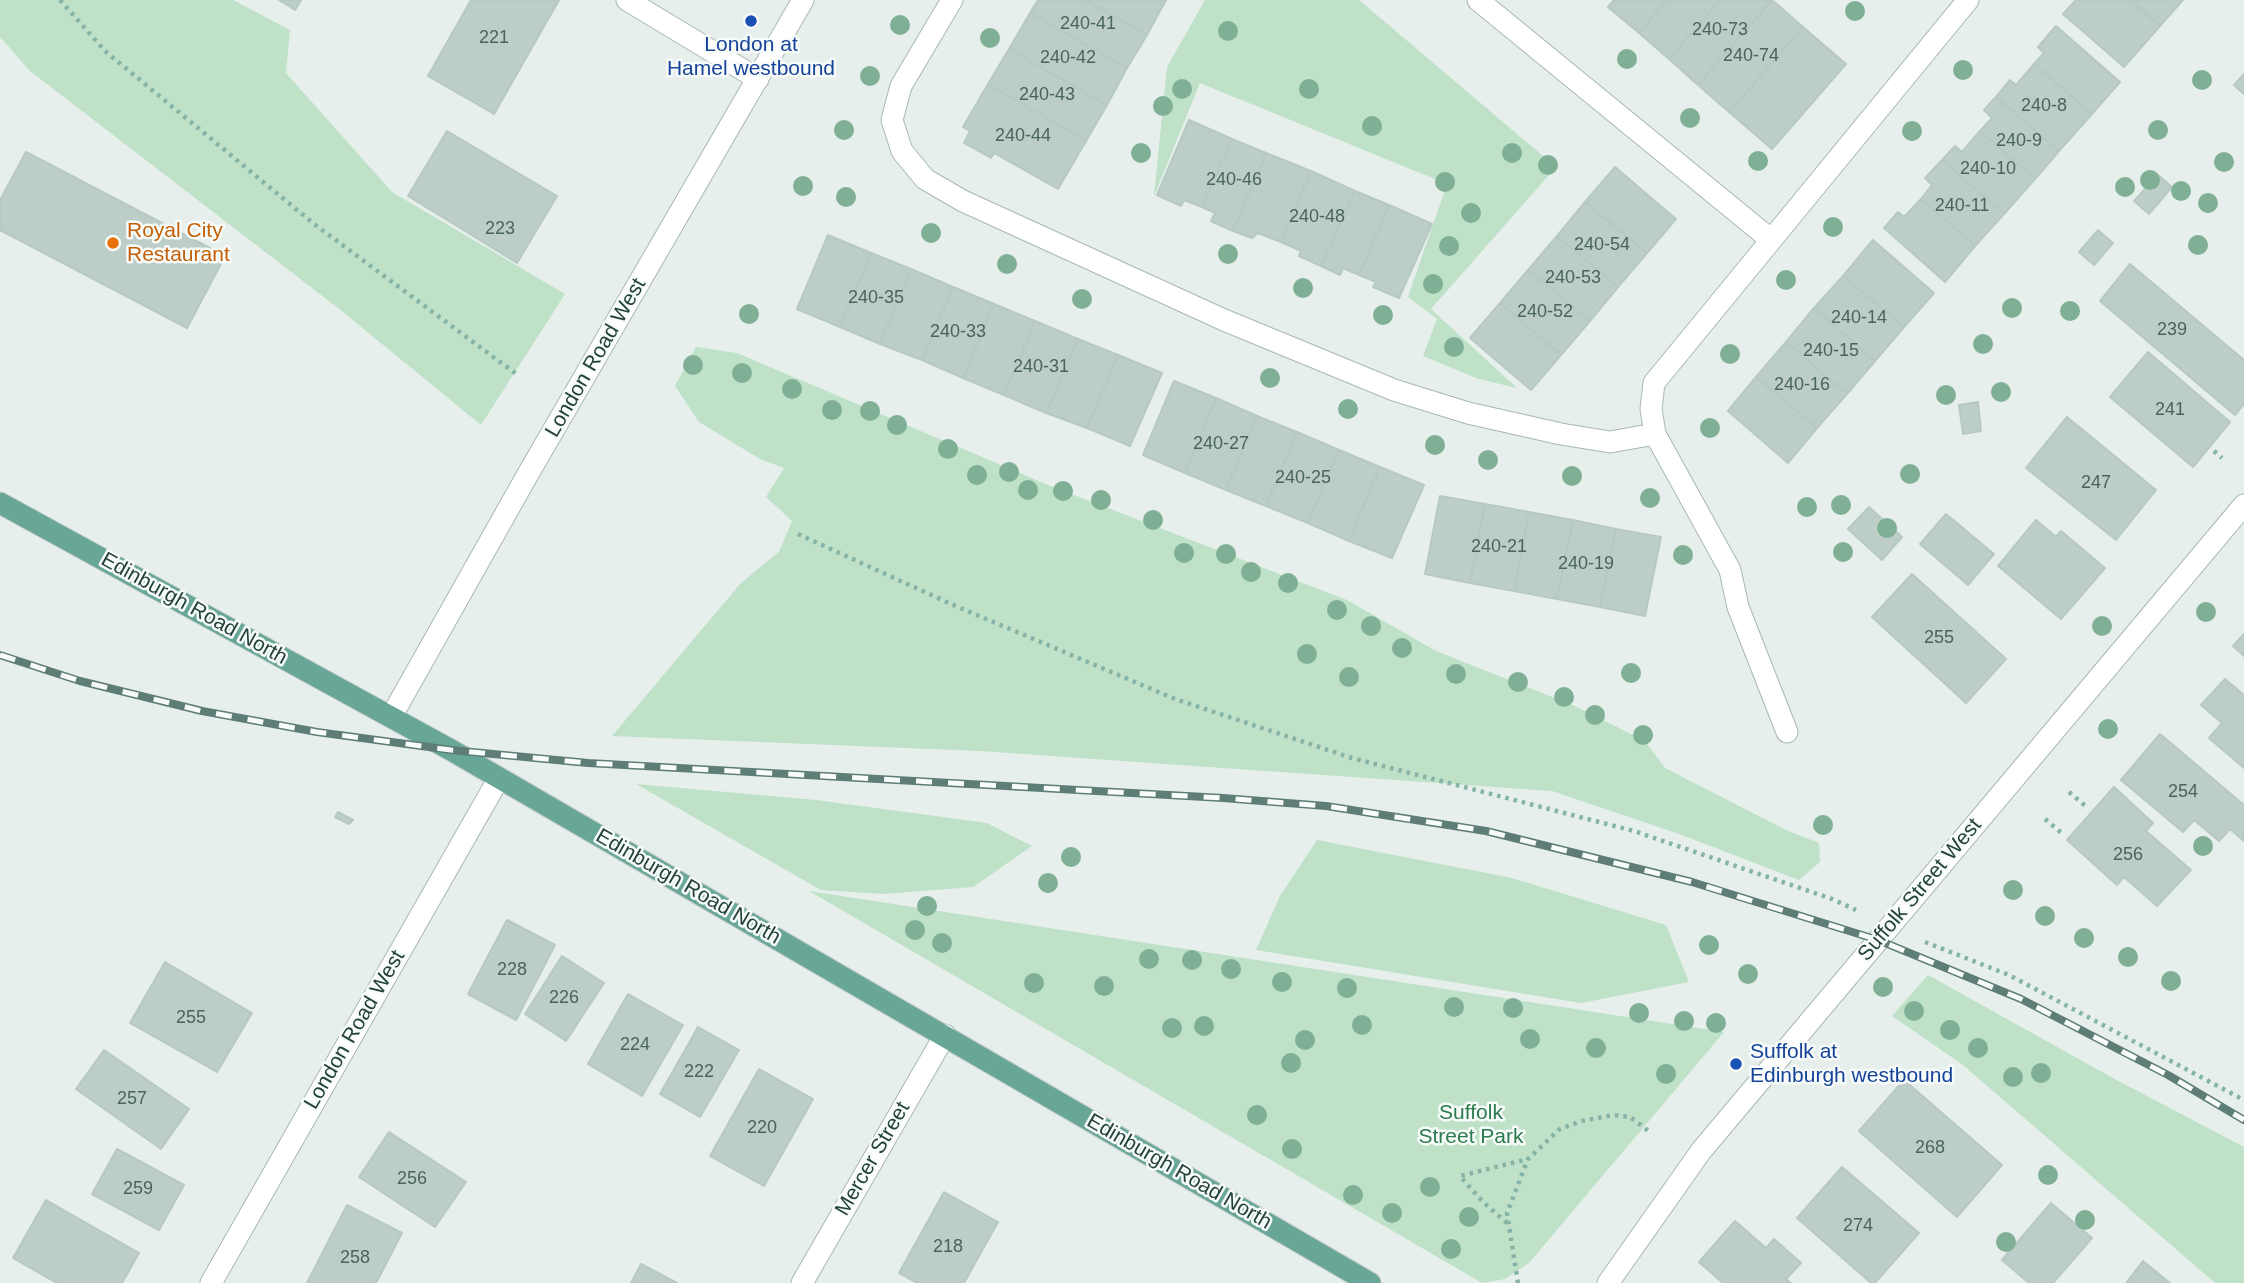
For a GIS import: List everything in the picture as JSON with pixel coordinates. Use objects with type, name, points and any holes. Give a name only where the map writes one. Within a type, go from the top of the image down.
[{"type":"main road","name":"Edinburgh Road North","points":[[0,503],[499,778],[1370,1283]]},
{"type":"street","points":[[627,0],[758,79]]},
{"type":"street","name":"London Road West","points":[[391,717],[528,474],[803,0]]},
{"type":"street","points":[[952,0],[901,86],[892,120],[902,151],[925,179],[963,201],[1224,320],[1394,390],[1468,413],[1561,434],[1610,442],[1655,434]]},
{"type":"street","points":[[1478,0],[1770,239]]},
{"type":"street","points":[[1787,732],[1738,607],[1730,569],[1655,434],[1651,409],[1654,383],[1968,0]]},
{"type":"street","name":"Suffolk Street West","points":[[1608,1283],[1701,1151],[2244,505]]},
{"type":"street","name":"London Road West","points":[[211,1283],[499,778]]},
{"type":"street","name":"Mercer Street","points":[[802,1283],[945,1035]]},
{"type":"path","points":[[60,0],[105,51],[314,224],[519,376]]},
{"type":"path","points":[[2214,450],[2222,458]]},
{"type":"path","points":[[798,534],[963,609],[1175,699],[1352,758],[1634,831],[1832,899],[1863,914]]},
{"type":"path","points":[[2069,792],[2088,808]]},
{"type":"path","points":[[2045,819],[2064,835]]},
{"type":"path","points":[[1937,947],[2009,975],[2244,1100]]},
{"type":"path","points":[[1518,1283],[1508,1224],[1513,1193],[1528,1159],[1560,1129],[1582,1121],[1614,1115],[1630,1117],[1650,1132]]},
{"type":"path","points":[[1508,1224],[1460,1176],[1528,1159]]},
{"type":"green space","points":[[0,0],[233,0],[290,30],[286,73],[392,192],[565,294],[481,425],[338,308],[30,71],[0,37]]},
{"type":"green space","points":[[1205,0],[1359,0],[1556,167],[1431,309],[1517,388],[1479,379],[1423,356],[1437,319],[1408,297],[1447,184],[1200,83],[1154,196],[1167,67]]},
{"type":"green space","points":[[696,347],[737,353],[1048,485],[1347,600],[1436,651],[1575,706],[1645,741],[1665,768],[1788,831],[1819,843],[1820,862],[1799,880],[1679,834],[1552,791],[980,751],[612,736],[741,583],[779,552],[792,521],[766,497],[784,468],[760,459],[699,422],[675,386]]},
{"type":"green space","points":[[636,784],[816,800],[987,823],[1032,846],[973,887],[884,894],[821,890]]},
{"type":"green space","points":[[1317,840],[1512,878],[1666,925],[1689,982],[1581,1003],[1256,950],[1280,896]]},
{"type":"green space","name":"Suffolk Street Park","points":[[809,891],[1724,1032],[1529,1263],[1505,1279],[1482,1283]]},
{"type":"green space","points":[[1928,975],[2111,1077],[2244,1147],[2244,1283],[2215,1283],[1963,1065],[1892,1016]]},
{"type":"building","points":[[279,0],[301,0],[295,10]]},
{"type":"building","points":[[471,0],[559,0],[494,114],[428,76]]},
{"type":"building","points":[[1038,0],[1085,0],[1147,35],[1127,68],[1030,13]]},
{"type":"building","points":[[1085,0],[1166,0],[1147,35]]},
{"type":"building","points":[[1614,0],[1667,0],[1639,33],[1608,7]]},
{"type":"building","points":[[1667,0],[1720,0],[1669,59],[1639,33]]},
{"type":"building","points":[[1720,0],[1772,0],[1698,85],[1669,59]]},
{"type":"building","points":[[1772,0],[1803,27],[1729,112],[1698,85]]},
{"type":"building","points":[[2076,0],[2130,0],[2160,26],[2124,67],[2063,14]]},
{"type":"building","points":[[2130,0],[2183,0],[2160,26]]},
{"type":"building","points":[[1030,13],[1127,68],[1107,105],[1009,49]]},
{"type":"building","points":[[2056,26],[2120,82],[2092,114],[2034,64],[2044,53],[2038,47]]},
{"type":"building","points":[[1803,27],[1846,64],[1772,149],[1729,112]]},
{"type":"building","points":[[1009,49],[1107,105],[1086,141],[988,84]]},
{"type":"building","points":[[2034,64],[2092,114],[2059,151],[1996,97],[2010,80],[2016,85]]},
{"type":"building","points":[[2244,74],[2244,94],[2234,85]]},
{"type":"building","points":[[988,84],[1086,141],[1058,189],[994,153],[991,158],[964,143],[970,131],[963,127]]},
{"type":"building","points":[[1996,97],[2059,151],[2035,179],[1980,131],[1992,118],[1984,110]]},
{"type":"building","points":[[1189,120],[1232,139],[1202,207],[1184,200],[1181,206],[1157,195]]},
{"type":"building","points":[[447,131],[557,196],[517,263],[408,196]]},
{"type":"building","points":[[1980,131],[2035,179],[2004,214],[1942,160],[1955,146],[1962,152]]},
{"type":"building","points":[[1232,139],[1266,153],[1233,231],[1211,221],[1215,213],[1202,207]]},
{"type":"building","name":"Royal City Restaurant","points":[[26,152],[225,256],[187,328],[0,230],[0,200]]},
{"type":"building","points":[[1266,153],[1311,171],[1281,242],[1258,233],[1252,238],[1233,231]]},
{"type":"building","points":[[1942,160],[2004,214],[1975,246],[1921,199],[1932,185],[1925,178]]},
{"type":"building","points":[[1615,167],[1676,219],[1647,253],[1585,202]]},
{"type":"building","points":[[1311,171],[1355,191],[1321,266],[1299,256],[1301,251],[1281,242]]},
{"type":"building","points":[[2158,175],[2172,187],[2149,214],[2134,201]]},
{"type":"building","points":[[1355,191],[1389,205],[1359,275],[1343,268],[1340,275],[1321,266]]},
{"type":"building","points":[[1921,199],[1975,246],[1945,282],[1884,228],[1898,212],[1904,217]]},
{"type":"building","points":[[1585,202],[1647,253],[1618,287],[1557,236]]},
{"type":"building","points":[[1389,205],[1432,224],[1399,298],[1373,287],[1376,282],[1359,275]]},
{"type":"building","points":[[2098,230],[2113,243],[2094,265],[2079,252]]},
{"type":"building","points":[[828,235],[871,253],[840,327],[797,309]]},
{"type":"building","points":[[1557,236],[1618,287],[1590,321],[1528,270]]},
{"type":"building","points":[[1873,240],[1934,293],[1904,327],[1843,276]]},
{"type":"building","points":[[871,253],[911,269],[880,344],[840,327]]},
{"type":"building","points":[[2130,264],[2244,360],[2244,404],[2235,415],[2100,301]]},
{"type":"building","points":[[911,269],[953,287],[922,360],[880,344]]},
{"type":"building","points":[[1528,270],[1590,321],[1561,355],[1500,303]]},
{"type":"building","points":[[1843,276],[1904,327],[1875,361],[1814,308]]},
{"type":"building","points":[[953,287],[994,304],[963,378],[922,360]]},
{"type":"building","points":[[1500,303],[1561,355],[1531,390],[1470,338]]},
{"type":"building","points":[[994,304],[1035,321],[1004,395],[963,378]]},
{"type":"building","points":[[1814,308],[1875,361],[1847,394],[1786,342]]},
{"type":"building","points":[[1035,321],[1078,339],[1046,413],[1004,395]]},
{"type":"building","points":[[1078,339],[1118,355],[1087,428],[1046,413]]},
{"type":"building","points":[[1786,342],[1847,394],[1817,428],[1756,377]]},
{"type":"building","points":[[2148,352],[2230,422],[2193,467],[2110,397]]},
{"type":"building","points":[[1118,355],[1162,373],[1130,446],[1087,428]]},
{"type":"building","points":[[1756,377],[1817,428],[1788,463],[1728,411]]},
{"type":"building","points":[[1174,381],[1216,398],[1185,473],[1143,455]]},
{"type":"building","points":[[1216,398],[1257,416],[1226,490],[1185,473]]},
{"type":"building","points":[[1978,402],[1981,431],[1963,434],[1959,405]]},
{"type":"building","points":[[1257,416],[1297,432],[1266,506],[1226,490]]},
{"type":"building","points":[[2067,417],[2156,490],[2116,540],[2026,468]]},
{"type":"building","points":[[1297,432],[1339,450],[1308,523],[1266,506]]},
{"type":"building","points":[[1339,450],[1380,467],[1349,541],[1308,523]]},
{"type":"building","points":[[1380,467],[1424,485],[1392,558],[1349,541]]},
{"type":"building","points":[[1440,496],[1485,504],[1470,583],[1425,574]]},
{"type":"building","points":[[1485,504],[1529,512],[1514,591],[1470,583]]},
{"type":"building","points":[[1869,507],[1902,537],[1882,560],[1848,529]]},
{"type":"building","points":[[1529,512],[1573,520],[1557,599],[1514,591]]},
{"type":"building","points":[[1946,514],[1994,554],[1968,585],[1920,544]]},
{"type":"building","points":[[1573,520],[1616,529],[1600,607],[1557,599]]},
{"type":"building","points":[[2036,520],[2056,537],[2061,531],[2105,568],[2061,619],[1998,566]]},
{"type":"building","points":[[1616,529],[1661,537],[1645,616],[1600,607]]},
{"type":"building","points":[[1912,574],[2006,659],[1966,703],[1872,617]]},
{"type":"building","points":[[2244,634],[2244,656],[2233,646]]},
{"type":"building","points":[[2225,679],[2244,695],[2244,768],[2209,738],[2222,723],[2201,705]]},
{"type":"building","points":[[2160,734],[2244,805],[2244,841],[2230,829],[2219,841],[2194,820],[2183,832],[2121,780]]},
{"type":"building","points":[[2114,787],[2153,823],[2146,831],[2191,870],[2157,906],[2124,877],[2117,885],[2067,840]]},
{"type":"building","points":[[338,812],[353,820],[349,824],[335,817]]},
{"type":"building","points":[[507,920],[555,945],[516,1020],[468,994]]},
{"type":"building","points":[[562,956],[604,983],[566,1041],[525,1014]]},
{"type":"building","points":[[165,962],[252,1013],[217,1072],[130,1023]]},
{"type":"building","points":[[628,994],[683,1025],[642,1096],[588,1064]]},
{"type":"building","points":[[698,1027],[739,1050],[700,1117],[660,1094]]},
{"type":"building","points":[[104,1050],[189,1109],[161,1149],[76,1089]]},
{"type":"building","points":[[759,1069],[813,1099],[764,1186],[710,1156]]},
{"type":"building","points":[[1904,1080],[2002,1165],[1957,1217],[1859,1131]]},
{"type":"building","points":[[389,1132],[466,1182],[435,1227],[359,1177]]},
{"type":"building","points":[[117,1149],[184,1185],[159,1230],[92,1194]]},
{"type":"building","points":[[1842,1167],[1919,1233],[1875,1283],[1871,1283],[1797,1218]]},
{"type":"building","points":[[944,1192],[998,1222],[964,1283],[917,1283],[899,1273]]},
{"type":"building","points":[[46,1200],[139,1253],[122,1283],[57,1283],[13,1258]]},
{"type":"building","points":[[2051,1203],[2092,1238],[2053,1283],[2029,1283],[2002,1260]]},
{"type":"building","points":[[347,1205],[402,1233],[376,1283],[307,1283]]},
{"type":"building","points":[[1735,1221],[1766,1248],[1774,1239],[1801,1263],[1786,1279],[1791,1283],[1723,1283],[1699,1262]]},
{"type":"building","points":[[2143,1261],[2170,1283],[2126,1283]]},
{"type":"building","points":[[641,1264],[677,1283],[631,1283]]},
{"type":"railway","points":[[0,655],[80,681],[202,711],[317,732],[451,750],[588,763],[1326,806],[1486,831],[1692,882],[1878,940],[2021,999],[2168,1075],[2244,1120]]},
{"type":"place","name":"London at Hamel westbound","points":[[751,21]]},
{"type":"place","name":"Royal City Restaurant","points":[[113,243]]},
{"type":"place","name":"Suffolk at Edinburgh westbound","points":[[1736,1064]]}]
